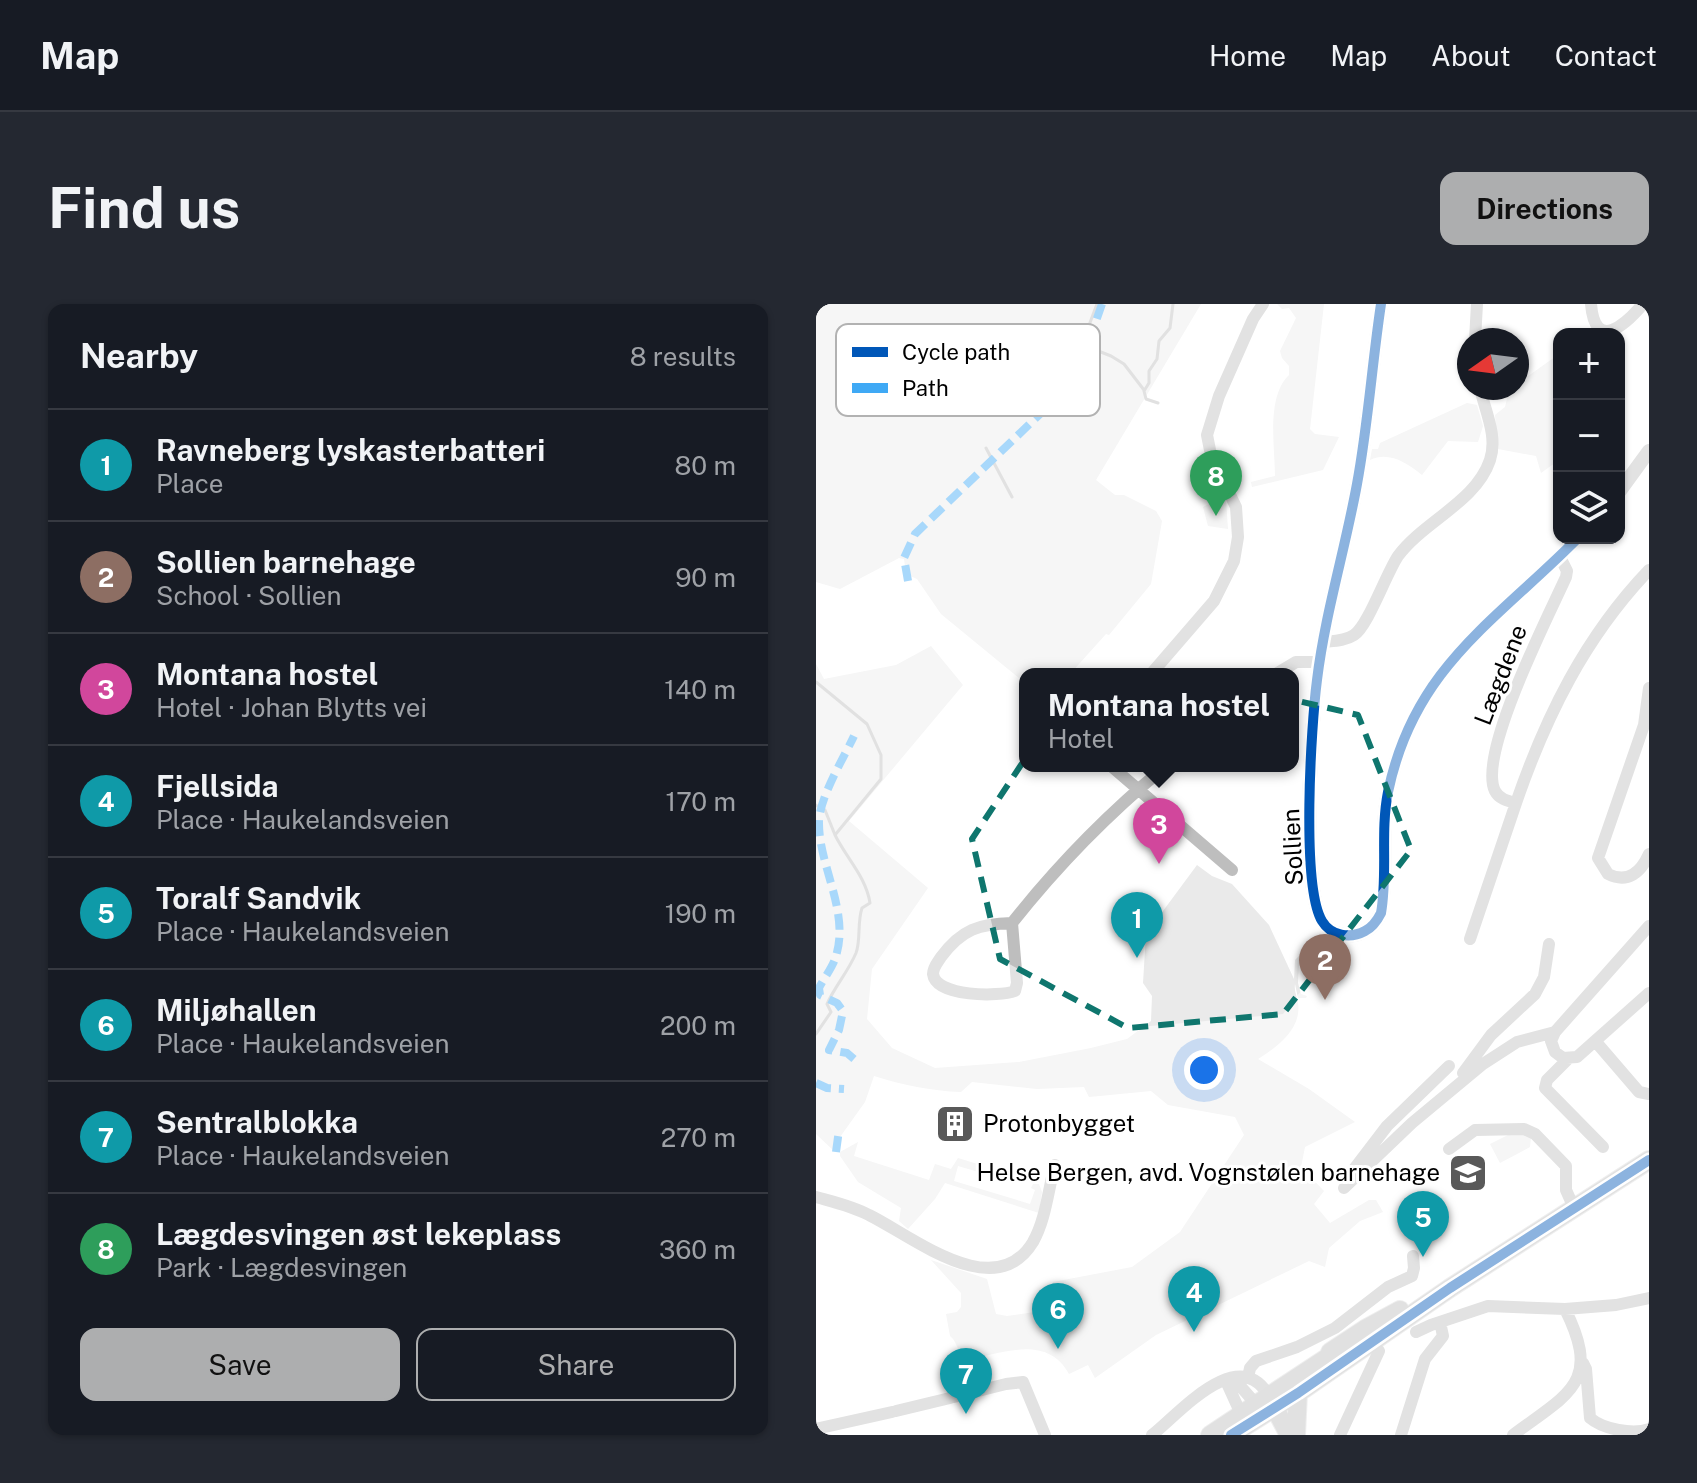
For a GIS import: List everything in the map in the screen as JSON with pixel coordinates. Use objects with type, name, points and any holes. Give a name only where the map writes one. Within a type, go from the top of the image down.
[{"type":"main road","points":[[1210,1435],[1261,1407],[1298,1393],[1374,1344],[1433,1300],[1649,1160]]},
{"type":"main road","points":[[1231,1435],[1261,1407],[1325,1359],[1333,1348],[1410,1305],[1433,1300]]},
{"type":"main road","points":[[1325,1359],[1374,1344]]},
{"type":"main road","points":[[1296,1435],[1298,1393]]},
{"type":"main road","points":[[1261,1407],[1276,1435]]},
{"type":"main road","points":[[1261,1407],[1289,1435]]},
{"type":"street","points":[[1156,668],[1214,601],[1234,561],[1238,537],[1236,507],[1211,455],[1207,435],[1219,396],[1253,319],[1263,304]]},
{"type":"street","name":"Sollien","points":[[1381,304],[1357,485],[1320,662],[1311,757],[1310,823],[1314,887],[1318,911],[1325,926],[1334,933],[1353,935],[1373,926],[1381,913],[1383,827],[1388,791],[1399,752],[1416,712],[1461,648],[1572,544]]},
{"type":"street","points":[[1476,328],[1477,304]]},
{"type":"street","points":[[1591,304],[1598,326],[1612,330],[1625,325],[1643,304]]},
{"type":"street","points":[[1324,642],[1345,639],[1358,632],[1387,573],[1405,547],[1469,491],[1485,471],[1492,443],[1483,400]]},
{"type":"street","points":[[1625,484],[1649,451]]},
{"type":"street","name":"Lægdene","points":[[1516,803],[1505,800],[1495,791],[1493,775],[1505,720],[1528,657],[1566,577],[1567,571],[1560,557]]},
{"type":"street","points":[[1470,939],[1550,714],[1581,658],[1612,612],[1649,570]]},
{"type":"street","points":[[1286,668],[1296,662],[1320,662]]},
{"type":"street","points":[[1649,688],[1644,725],[1598,858],[1608,874],[1624,878],[1640,871],[1649,854]]},
{"type":"street","points":[[1118,772],[1232,870]]},
{"type":"street","points":[[1012,923],[1015,991],[994,995],[970,993],[942,985],[936,980],[933,974],[935,966],[962,935],[972,928],[1012,923],[1051,876],[1159,772]]},
{"type":"street","points":[[1649,926],[1555,1032],[1552,1046],[1561,1057],[1577,1057],[1649,993]]},
{"type":"street","points":[[1459,1083],[1491,1035],[1535,994],[1544,977],[1549,944]]},
{"type":"street","points":[[1449,1066],[1387,1126],[1349,1173],[1344,1188],[1412,1123],[1506,1048],[1536,1035],[1555,1032]]},
{"type":"street","points":[[1596,1042],[1639,1092],[1649,1094]]},
{"type":"street","points":[[1569,1058],[1547,1080],[1545,1088],[1603,1147]]},
{"type":"street","points":[[1449,1149],[1475,1130],[1516,1129],[1531,1132],[1566,1166],[1567,1194],[1574,1208]]},
{"type":"street","points":[[816,1197],[857,1209],[957,1262],[984,1269],[997,1268],[1014,1261],[1032,1243],[1044,1213],[1055,1165]]},
{"type":"street","points":[[1248,1378],[1250,1368],[1256,1361],[1289,1351],[1335,1328],[1388,1287],[1409,1279],[1414,1273],[1413,1256]]},
{"type":"street","points":[[1416,1332],[1488,1306],[1565,1309],[1616,1305],[1649,1298]]},
{"type":"street","points":[[1513,1435],[1575,1385],[1581,1361],[1579,1338],[1565,1309]]},
{"type":"street","points":[[1401,1435],[1425,1359],[1443,1336],[1440,1322]]},
{"type":"street","points":[[1340,1435],[1374,1344]]},
{"type":"street","points":[[1581,1361],[1586,1369],[1590,1418],[1600,1424],[1634,1432],[1649,1429]]},
{"type":"street","points":[[1152,1435],[1198,1393],[1226,1381],[1248,1378],[1258,1382],[1261,1407]]},
{"type":"street","points":[[1226,1381],[1261,1407]]},
{"type":"street","points":[[1226,1381],[1243,1389],[1261,1407]]},
{"type":"street","points":[[816,1429],[1023,1382],[1045,1435]]},
{"type":"highlighted area","points":[[1226,684],[1358,715],[1411,850],[1283,1014],[1128,1028],[1000,959],[972,839],[1066,697]]},
{"type":"shaded area","points":[[816,304],[1201,304],[1096,480],[1115,495],[1124,495],[1156,511],[1162,521],[1151,584],[1109,635],[1106,634],[1075,668],[1019,668],[1019,678],[941,614],[917,579],[906,574],[904,559],[899,558],[840,589],[816,582]]},
{"type":"shaded area","points":[[1277,304],[1324,304],[1310,429],[1315,434],[1339,437],[1323,470],[1252,487],[1251,482],[1275,476],[1274,409],[1282,384],[1289,375],[1289,366],[1280,351],[1296,318],[1289,308],[1282,309]]},
{"type":"shaded area","points":[[1553,358],[1553,464],[1541,473],[1536,456],[1498,449],[1495,415],[1505,407],[1507,400],[1529,400],[1529,375]]},
{"type":"shaded area","points":[[1467,403],[1477,405],[1483,426],[1478,442],[1448,441],[1422,475],[1391,458],[1370,460],[1372,449],[1378,449],[1380,443]]},
{"type":"shaded area","points":[[1212,463],[1222,488],[1204,496],[1196,490],[1194,465]]},
{"type":"shaded area","points":[[1218,496],[1226,500],[1228,529],[1208,526],[1203,507]]},
{"type":"shaded area","points":[[931,646],[963,685],[849,821],[928,888],[872,969],[867,1019],[892,1048],[935,1068],[1019,1062],[1127,1039],[1151,1021],[1152,996],[1143,983],[1146,934],[1197,865],[1212,876],[1232,884],[1269,925],[1294,979],[1295,960],[1299,956],[1327,941],[1341,943],[1339,962],[1335,962],[1334,976],[1338,977],[1335,979],[1327,975],[1331,973],[1336,950],[1331,943],[1299,964],[1298,983],[1301,994],[1307,996],[1298,998],[1295,984],[1298,1003],[1296,1021],[1280,1043],[1258,1059],[1309,1089],[1355,1122],[1305,1147],[1301,1167],[1324,1191],[1314,1204],[1330,1223],[1369,1200],[1376,1200],[1383,1212],[1360,1221],[1329,1248],[1325,1267],[1309,1261],[1156,1335],[1095,1378],[1088,1365],[1069,1374],[1049,1354],[1036,1350],[1009,1351],[966,1360],[950,1336],[946,1314],[957,1312],[961,1307],[961,1293],[931,1260],[987,1279],[996,1314],[1007,1316],[1042,1311],[1051,1301],[1053,1282],[1132,1267],[1180,1232],[1244,1135],[1235,1117],[1168,1105],[1151,1091],[1089,1097],[1084,1087],[1037,1089],[972,1082],[961,1092],[917,1087],[874,1076],[865,1102],[840,1137],[834,1151],[816,1134],[816,664],[824,679],[896,665]]},
{"type":"shaded area","points":[[1512,1133],[1531,1136],[1530,1147],[1500,1163],[1490,1144]]},
{"type":"shaded area","points":[[858,1142],[854,1156],[929,1180],[935,1164],[951,1169],[958,1158],[984,1166],[982,1173],[958,1166],[954,1181],[1030,1204],[1035,1190],[1031,1188],[1033,1184],[1039,1184],[1042,1192],[1039,1213],[945,1183],[908,1229],[899,1221],[901,1208],[858,1182],[840,1156],[840,1152]]},
{"type":"waterway","points":[[1090,324],[1097,304]]},
{"type":"waterway","points":[[1158,403],[1146,399],[1144,391],[1149,383],[1149,371],[1157,359],[1159,341],[1170,328],[1173,304]]},
{"type":"waterway","points":[[1100,352],[1124,364],[1144,390]]},
{"type":"waterway","points":[[986,448],[1012,497]]},
{"type":"waterway","points":[[816,682],[867,724],[881,755],[881,779],[835,835],[860,876],[870,903],[862,908],[856,953],[827,1004],[831,1012],[816,1034]]},
{"type":"waterway","points":[[825,810],[835,835]]},
{"type":"marked path","points":[[1095,324],[1102,304]]},
{"type":"marked path","points":[[908,581],[904,558],[915,534],[1038,416]]},
{"type":"marked path","points":[[854,736],[820,811],[820,838],[837,905],[839,939],[835,960],[819,988],[820,995],[837,1003],[843,1011],[839,1030],[829,1050],[847,1053],[854,1059]]},
{"type":"marked path","points":[[816,1083],[827,1088],[844,1089]]},
{"type":"marked path","points":[[836,1152],[839,1130]]},
{"type":"cycle path","points":[[1381,304],[1361,462],[1325,631],[1315,702],[1309,805],[1312,875],[1322,921],[1330,930],[1341,935],[1359,933],[1373,926],[1381,913],[1388,792],[1400,749],[1417,711],[1462,649],[1572,544]]},
{"type":"cycle path","points":[[1231,1435],[1298,1393],[1450,1288],[1649,1160]]},
{"type":"place","name":"Lægdesvingen øst lekeplass","points":[[1216,516]]},
{"type":"place","name":"Montana hostel","points":[[1159,864]]},
{"type":"place","name":"Ravneberg lyskasterbatteri","points":[[1137,958]]},
{"type":"place","name":"Sollien barnehage","points":[[1325,1000]]},
{"type":"place","name":"Protonbygget","points":[[955,1124]]},
{"type":"place","name":"Helse Bergen, avd. Vognstølen barnehage","points":[[1468,1173]]},
{"type":"place","name":"Toralf Sandvik","points":[[1423,1257]]},
{"type":"place","name":"Fjellsida","points":[[1194,1332]]},
{"type":"place","name":"Miljøhallen","points":[[1058,1349]]},
{"type":"place","name":"Sentralblokka","points":[[966,1414]]}]
